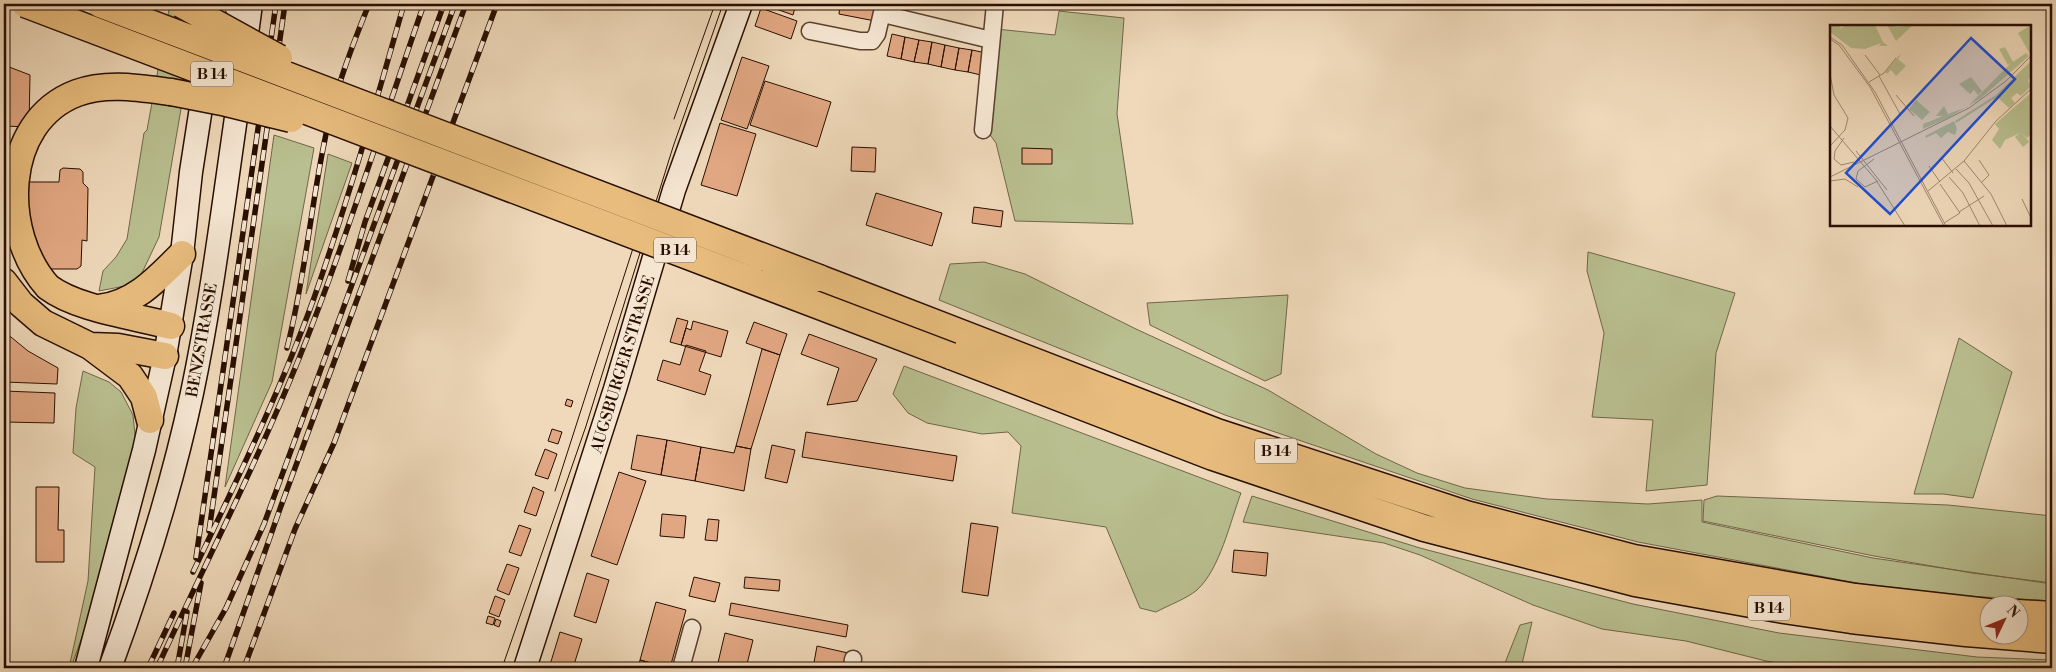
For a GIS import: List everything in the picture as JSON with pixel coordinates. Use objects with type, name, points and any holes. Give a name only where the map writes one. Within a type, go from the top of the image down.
[{"type":"highway","name":"B 14","points":[[25,4],[398,145],[955,344],[1466,514],[1634,558],[1855,597],[1978,611]]},
{"type":"highway","name":"B 14","points":[[100,4],[365,105],[955,344],[1213,457],[1424,528],[1635,583],[1778,609],[1852,620],[1966,633],[2052,640]]},
{"type":"highway","name":"B 14","points":[[181,4],[365,105]]},
{"type":"highway","name":"B 14","points":[[99,308],[71,300],[46,285],[28,266],[11,237],[5,216],[4,192],[12,153],[23,133],[39,114],[68,96],[105,86],[171,92],[222,102],[398,145]]},
{"type":"highway","points":[[99,308],[114,306],[136,296],[182,254]]},
{"type":"highway","points":[[4,282],[17,300],[44,323],[90,346],[134,379],[144,397],[150,420]]},
{"type":"highway","points":[[99,308],[171,326]]},
{"type":"highway","points":[[90,346],[118,347],[165,356]]},
{"type":"highway","points":[[2028,614],[2052,615]]},
{"type":"main road","name":"BENZSTRASSE","points":[[86,668],[150,420],[171,326],[215,4]]},
{"type":"main road","name":"BENZSTRASSE","points":[[110,668],[140,581],[176,459],[200,346],[216,261],[251,4]]},
{"type":"main road","name":"AUGSBURGER STRASSE","points":[[525,668],[609,408],[674,190],[741,4]]},
{"type":"main road","points":[[182,254],[189,269],[194,274],[201,274],[216,261]]},
{"type":"main road","points":[[171,326],[200,346]]},
{"type":"main road","points":[[165,356],[200,346]]},
{"type":"street","points":[[65,4],[166,42],[183,55],[192,67],[198,78],[202,103]]},
{"type":"street","points":[[166,42],[176,42],[192,34],[215,4]]},
{"type":"street","points":[[231,4],[235,10],[238,27],[246,43]]},
{"type":"street","points":[[983,130],[990,40],[995,4]]},
{"type":"street","points":[[810,31],[860,41],[872,41],[877,34],[883,9],[990,40]]},
{"type":"street","points":[[681,668],[692,628]]},
{"type":"green space","points":[[170,4],[199,4],[159,237],[141,275],[125,286],[99,291],[103,271],[116,257],[127,239],[144,133],[147,130]]},
{"type":"green space","points":[[1059,11],[1124,18],[1117,114],[1133,224],[1015,221],[996,143],[985,128],[996,29],[1055,35]]},
{"type":"green space","points":[[274,135],[314,148],[272,382],[225,487]]},
{"type":"green space","points":[[328,154],[352,163],[306,294]]},
{"type":"green space","points":[[1588,252],[1735,293],[1716,353],[1707,485],[1646,491],[1653,420],[1592,417],[1604,333],[1587,271]]},
{"type":"green space","points":[[984,262],[1025,274],[1136,329],[1268,390],[1376,454],[1417,473],[1465,488],[1547,499],[1648,504],[1702,500],[1702,522],[1873,558],[2052,584],[2052,601],[2028,600],[2028,594],[1978,594],[1978,597],[1968,596],[1862,584],[1638,542],[1472,499],[1225,415],[939,300],[950,264]]},
{"type":"green space","points":[[1288,295],[1281,374],[1265,381],[1150,325],[1147,303]]},
{"type":"green space","points":[[1959,338],[2012,372],[1973,498],[1943,494],[1914,494]]},
{"type":"green space","points":[[904,366],[1241,493],[1218,558],[1205,581],[1193,593],[1156,612],[1140,608],[1106,527],[1012,513],[1021,446],[1008,432],[982,434],[927,423],[908,413],[893,394]]},
{"type":"green space","points":[[83,371],[109,382],[121,392],[133,415],[136,445],[101,583],[71,668],[69,668],[88,581],[95,467],[73,453],[76,408]]},
{"type":"green space","points":[[1252,496],[1420,548],[1633,604],[1779,633],[1977,657],[2052,660],[2052,668],[1806,668],[1766,661],[1686,641],[1602,629],[1533,605],[1420,555],[1384,543],[1243,522]]},
{"type":"green space","points":[[1717,496],[1948,505],[2052,516],[2052,583],[1972,573],[1874,556],[1703,521],[1704,500]]},
{"type":"green space","points":[[1532,622],[1521,668],[1503,668],[1520,625]]},
{"type":"building","points":[[762,4],[796,4],[793,15]]},
{"type":"building","points":[[840,4],[878,4],[875,21],[839,14]]},
{"type":"building","points":[[761,8],[797,21],[791,39],[755,26]]},
{"type":"building","points":[[892,34],[905,37],[901,59],[887,56]]},
{"type":"building","points":[[905,37],[919,40],[914,62],[901,59]]},
{"type":"building","points":[[919,40],[932,42],[928,64],[914,62]]},
{"type":"building","points":[[932,42],[945,45],[941,67],[928,64]]},
{"type":"building","points":[[945,45],[959,48],[955,70],[941,67]]},
{"type":"building","points":[[959,48],[972,50],[968,72],[955,70]]},
{"type":"building","points":[[972,50],[986,53],[981,75],[968,72]]},
{"type":"building","points":[[742,57],[769,66],[747,129],[721,120]]},
{"type":"building","points":[[4,65],[30,75],[29,127],[4,126]]},
{"type":"building","points":[[765,81],[831,102],[817,147],[750,125]]},
{"type":"building","points":[[720,123],[756,134],[737,196],[701,185]]},
{"type":"building","points":[[852,147],[876,148],[875,172],[851,171]]},
{"type":"building","points":[[1022,148],[1052,149],[1052,164],[1022,164]]},
{"type":"building","points":[[63,168],[80,169],[83,172],[83,183],[88,188],[87,241],[82,240],[81,266],[77,269],[44,269],[26,248],[29,182],[59,182],[60,170]]},
{"type":"building","points":[[876,193],[942,213],[932,246],[866,225]]},
{"type":"building","points":[[974,207],[1003,211],[1001,227],[972,223]]},
{"type":"building","points":[[4,307],[6,333],[28,351],[58,368],[57,384],[4,382]]},
{"type":"building","points":[[677,318],[688,321],[681,345],[670,342]]},
{"type":"building","points":[[693,321],[728,331],[721,357],[681,345],[686,328],[691,330]]},
{"type":"building","points":[[754,322],[787,334],[780,355],[746,343]]},
{"type":"building","points":[[809,334],[877,359],[857,401],[827,405],[839,368],[801,354]]},
{"type":"building","points":[[686,345],[706,351],[699,371],[711,375],[705,395],[657,380],[663,360],[680,365]]},
{"type":"building","points":[[762,349],[780,355],[751,449],[736,446]]},
{"type":"building","points":[[4,391],[55,393],[54,423],[4,422]]},
{"type":"building","points":[[567,399],[573,401],[571,407],[565,405]]},
{"type":"building","points":[[552,429],[562,432],[558,444],[548,441]]},
{"type":"building","points":[[806,432],[957,456],[953,481],[802,457]]},
{"type":"building","points":[[637,435],[667,440],[661,475],[631,469]]},
{"type":"building","points":[[667,440],[701,447],[695,481],[661,475]]},
{"type":"building","points":[[772,445],[795,450],[787,483],[765,478]]},
{"type":"building","points":[[736,446],[751,449],[744,491],[695,481],[701,447],[734,453]]},
{"type":"building","points":[[545,449],[557,454],[548,479],[535,475]]},
{"type":"building","points":[[619,472],[646,481],[617,565],[591,556]]},
{"type":"building","points":[[36,487],[59,487],[58,530],[64,530],[64,562],[36,562]]},
{"type":"building","points":[[533,487],[544,492],[536,516],[524,512]]},
{"type":"building","points":[[4,494],[8,494],[7,627],[4,627]]},
{"type":"building","points":[[662,514],[686,516],[684,538],[660,536]]},
{"type":"building","points":[[708,519],[719,520],[717,541],[705,540]]},
{"type":"building","points":[[971,523],[998,527],[988,596],[962,592]]},
{"type":"building","points":[[519,525],[531,529],[521,556],[509,552]]},
{"type":"building","points":[[1234,550],[1268,553],[1266,576],[1232,572]]},
{"type":"building","points":[[507,564],[519,568],[509,595],[497,590]]},
{"type":"building","points":[[587,573],[609,580],[596,623],[574,616]]},
{"type":"building","points":[[694,577],[720,583],[715,602],[689,596]]},
{"type":"building","points":[[745,577],[780,580],[779,591],[744,588]]},
{"type":"building","points":[[495,596],[505,600],[499,617],[489,613]]},
{"type":"building","points":[[656,602],[686,610],[670,668],[640,660]]},
{"type":"building","points":[[731,603],[848,625],[846,637],[729,615]]},
{"type":"building","points":[[488,616],[495,618],[493,625],[486,623]]},
{"type":"building","points":[[496,619],[501,621],[499,627],[494,625]]},
{"type":"building","points":[[560,632],[582,639],[573,668],[549,668]]},
{"type":"building","points":[[725,633],[753,640],[746,668],[717,667]]},
{"type":"building","points":[[817,646],[848,653],[845,668],[813,668]]},
{"type":"building","points":[[640,660],[669,668],[638,668]]},
{"type":"tram line","points":[[674,119],[715,4]]},
{"type":"tram line","points":[[502,668],[586,426],[673,147],[723,4]]},
{"type":"tram line","points":[[555,491],[644,214]]},
{"type":"railway","points":[[196,558],[276,4]]},
{"type":"railway","points":[[209,531],[285,4]]},
{"type":"railway","points":[[287,348],[298,298],[318,174],[331,112],[342,75],[369,4]]},
{"type":"railway","points":[[193,572],[241,471],[301,333],[350,188],[404,4]]},
{"type":"railway","points":[[157,668],[249,474],[300,356],[349,225],[424,4]]},
{"type":"railway","points":[[348,281],[365,222],[444,4]]},
{"type":"railway","points":[[192,668],[226,608],[264,524],[455,4]]},
{"type":"railway","points":[[224,668],[281,506],[466,4]]},
{"type":"railway","points":[[244,668],[295,529],[334,443],[497,4]]},
{"type":"railway","points":[[185,668],[201,583]]},
{"type":"railway","points":[[177,668],[187,612]]},
{"type":"railway","points":[[148,668],[174,613]]}]
